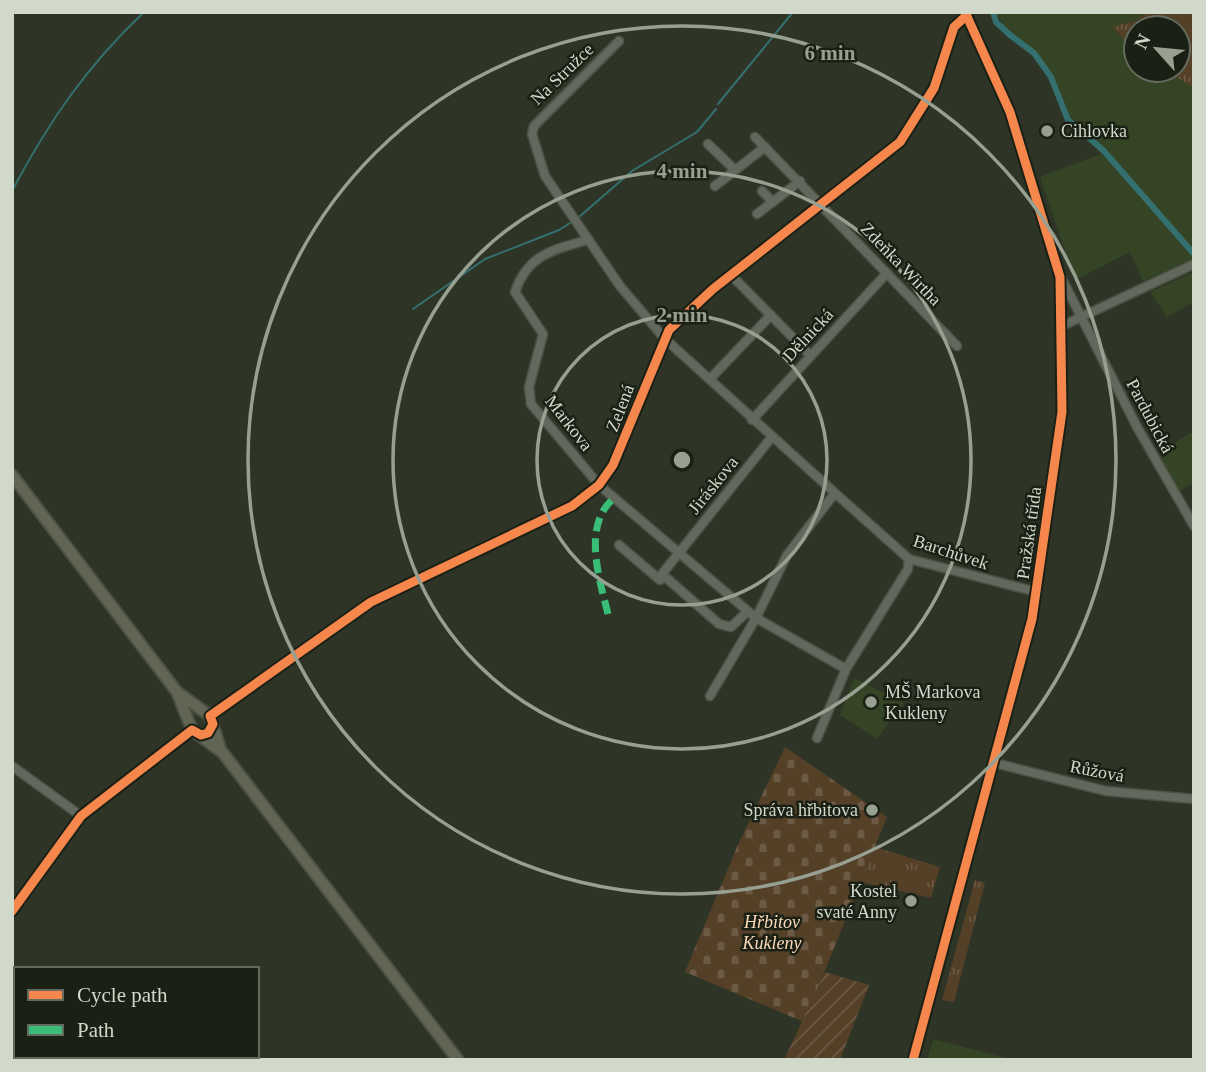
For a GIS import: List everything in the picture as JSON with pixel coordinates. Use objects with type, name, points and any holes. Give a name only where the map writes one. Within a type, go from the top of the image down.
[{"type":"main road","points":[[12,475],[177,692],[194,730],[223,753],[458,1060]]},
{"type":"main road","points":[[177,692],[209,717],[223,753]]},
{"type":"main road","points":[[194,730],[194,714],[209,717]]},
{"type":"main road","points":[[194,730],[211,730],[209,717]]},
{"type":"street","name":"Zelená","points":[[209,717],[371,602],[406,582],[572,506],[599,485],[621,448],[664,338],[675,324],[732,275],[900,142],[933,88],[952,31],[966,14]]},
{"type":"street","name":"Pražská třída","points":[[913,1060],[1025,650],[1037,592],[1062,412],[1060,277],[1010,112],[966,14]]},
{"type":"street","name":"Na Stružce","points":[[587,240],[545,176],[532,134],[538,120],[548,109],[619,41]]},
{"type":"street","name":"Zdeňka Wirtha","points":[[755,137],[957,346]]},
{"type":"street","points":[[708,144],[735,170]]},
{"type":"street","points":[[715,186],[765,147]]},
{"type":"street","points":[[757,214],[800,181]]},
{"type":"street","points":[[762,191],[773,202]]},
{"type":"street","points":[[587,240],[620,286],[664,338],[771,438],[833,491],[787,555],[756,618],[710,696]]},
{"type":"street","name":"Markova","points":[[587,240],[545,252],[521,275],[515,292],[543,334],[529,387],[531,404],[599,485],[747,612],[846,669]]},
{"type":"street","points":[[1062,326],[1194,264]]},
{"type":"street","name":"Dělnická","points":[[752,419],[887,273]]},
{"type":"street","points":[[732,275],[811,356]]},
{"type":"street","name":"Pardubická","points":[[1060,277],[1155,459],[1194,526]]},
{"type":"street","points":[[710,379],[771,315]]},
{"type":"street","name":"Jiráskova","points":[[678,553],[771,438]]},
{"type":"street","name":"Barchůvek","points":[[833,491],[909,559],[1037,592]]},
{"type":"street","points":[[620,545],[660,580],[664,576]]},
{"type":"street","points":[[678,553],[662,574],[719,624],[731,627],[747,612]]},
{"type":"street","points":[[817,738],[846,669],[908,569],[909,559]]},
{"type":"street","points":[[12,911],[81,816],[104,795],[194,730]]},
{"type":"street","name":"Růžová","points":[[995,763],[1106,791],[1194,799]]},
{"type":"street","points":[[12,766],[81,816]]},
{"type":"shaded area","points":[[995,12],[1146,12],[1122,14],[1122,24],[1112,27],[1122,37],[1122,84],[1188,84],[1194,88],[1194,258],[1143,281],[1130,252],[1075,280],[1040,177],[1101,154],[1068,120],[1038,56],[1009,33]]},
{"type":"shaded area","points":[[1194,272],[1194,302],[1167,317],[1150,292]]},
{"type":"shaded area","points":[[1194,431],[1194,482],[1178,492],[1159,452]]},
{"type":"shaded area","points":[[854,678],[904,703],[877,739],[840,715]]},
{"type":"shaded area","points":[[933,1039],[1006,1058],[927,1060]]},
{"type":"green space","points":[[1194,12],[1194,88],[1188,84],[1192,84],[1192,14],[1144,14]]},
{"type":"green space","points":[[1122,24],[1122,37],[1112,27]]},
{"type":"green space","name":"Hřbitov Kukleny","points":[[785,747],[887,817],[804,1022],[685,972],[737,847]]},
{"type":"green space","points":[[875,847],[940,867],[931,898],[860,882]]},
{"type":"green space","points":[[975,880],[985,883],[954,1002],[942,1000]]},
{"type":"green space","points":[[825,972],[869,985],[840,1060],[784,1060]]},
{"type":"waterway","points":[[12,191],[70,95],[123,32],[144,12]]},
{"type":"waterway","points":[[718,104],[793,12]]},
{"type":"waterway","points":[[993,12],[996,22],[1034,53],[1051,77],[1068,120],[1103,150],[1194,254]]},
{"type":"waterway","points":[[578,218],[632,171],[697,132],[716,109]]},
{"type":"waterway","points":[[413,309],[485,259],[559,230],[573,221]]},
{"type":"marked path","points":[[608,614],[598,569],[596,537],[598,522],[604,509],[614,498]]},
{"type":"cycle path","points":[[913,1060],[1032,619],[1062,412],[1060,277],[1010,112],[965,12]]},
{"type":"cycle path","points":[[12,911],[81,816],[192,730],[201,735],[208,733],[213,724],[210,716],[371,602],[572,506],[599,485],[613,465],[669,330],[713,289],[900,142],[934,88],[954,27],[967,15]]},
{"type":"place","name":"Cihlovka","points":[[1047,131]]},
{"type":"place","name":"MŠ Markova Kukleny","points":[[871,702]]},
{"type":"place","name":"Správa hřbitova","points":[[872,810]]},
{"type":"place","name":"Kostel svaté Anny","points":[[911,901]]}]
